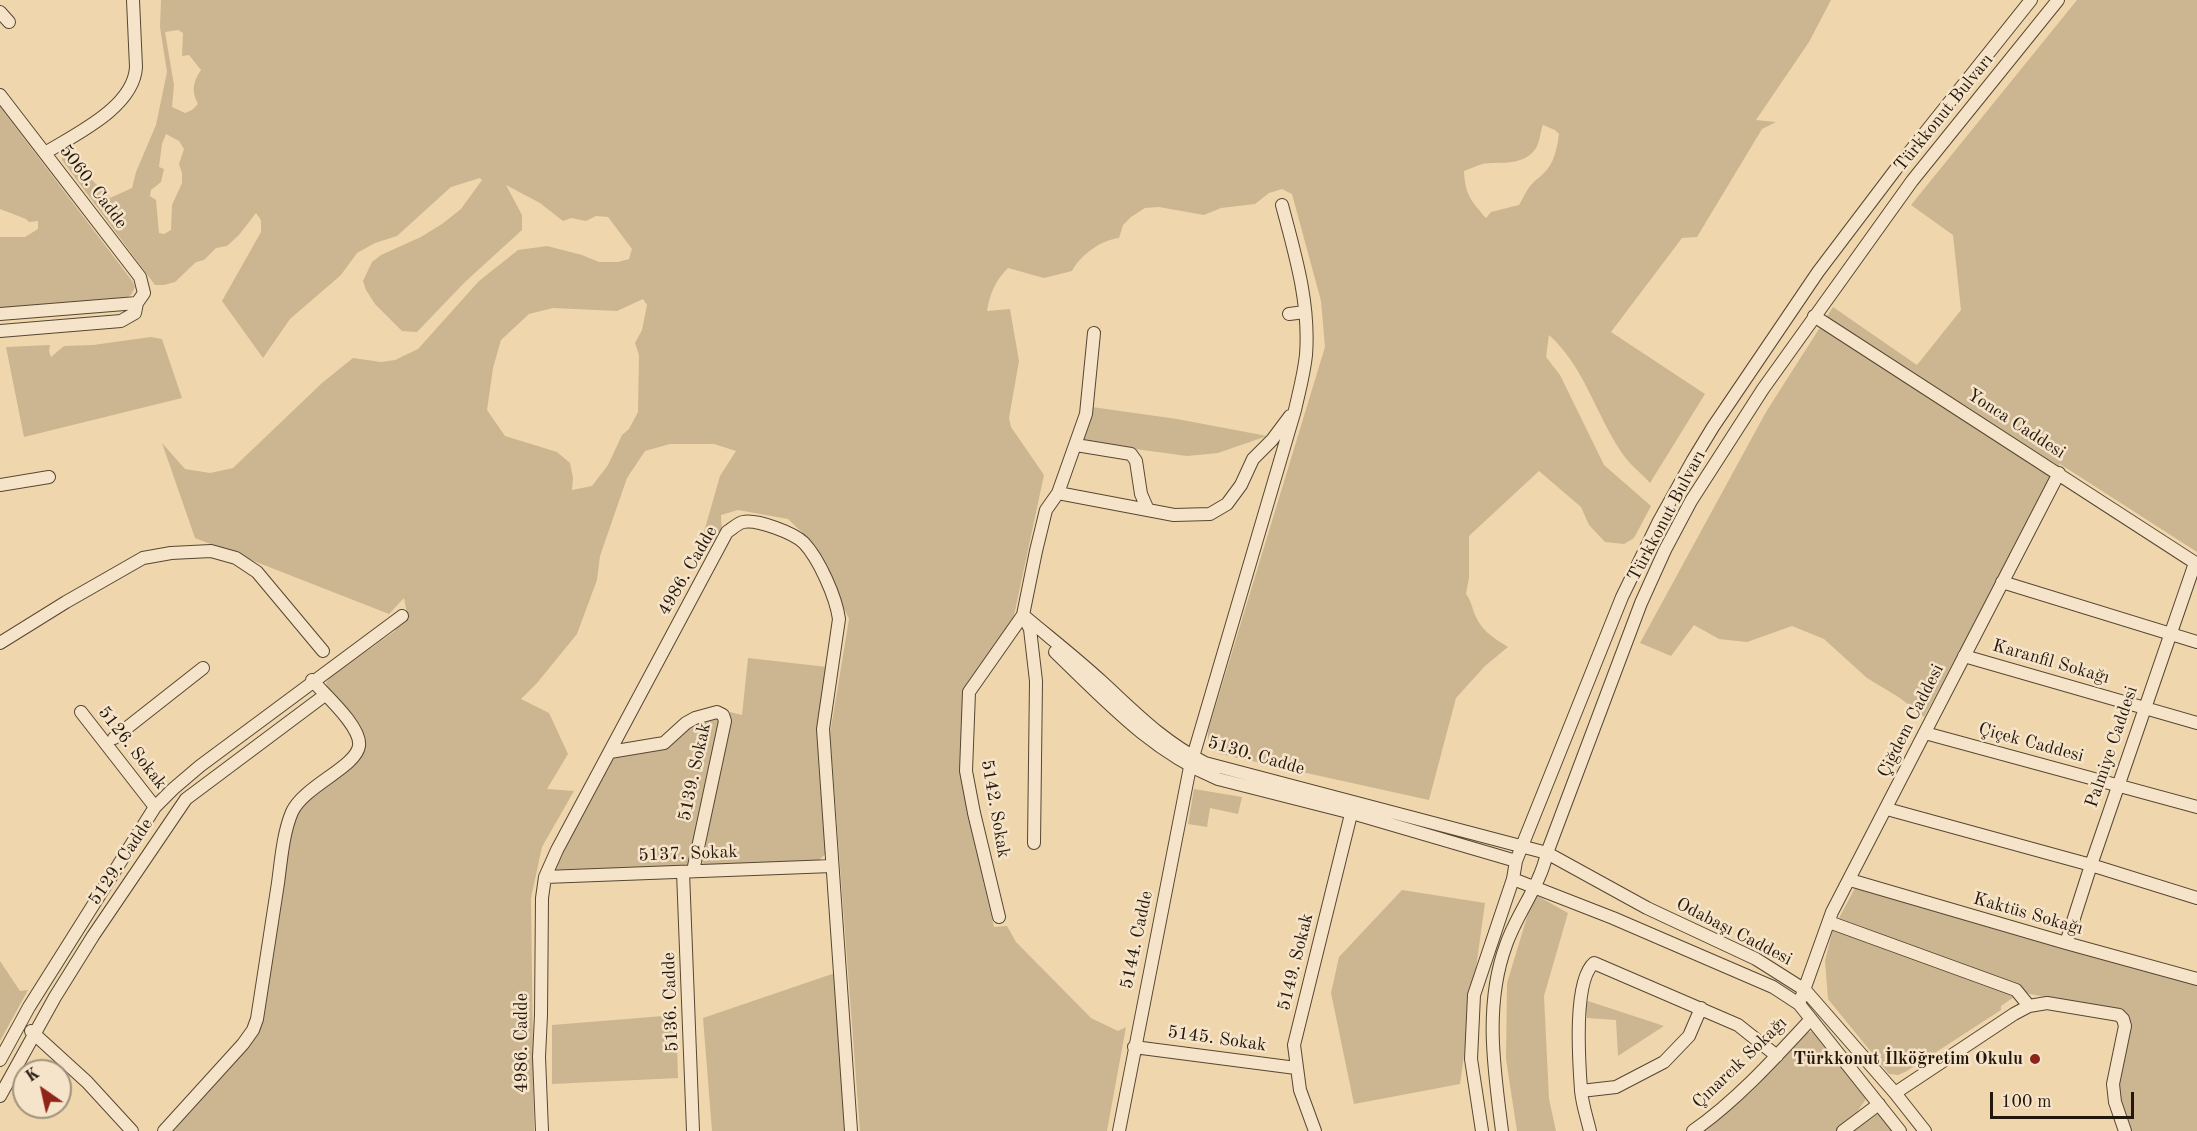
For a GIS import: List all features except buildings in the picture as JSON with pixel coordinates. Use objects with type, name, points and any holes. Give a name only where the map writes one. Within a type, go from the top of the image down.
[{"type":"street","points":[[45,153],[117,105],[131,87],[136,67],[133,0]]},
{"type":"street","name":"Türkkonut Bulvarı","points":[[1482,1131],[1471,1059],[1474,995],[1513,879],[1516,861],[1622,597],[1654,530],[1726,407],[1818,272],[1896,169],[2031,0]]},
{"type":"street","name":"Türkkonut Bulvarı","points":[[1502,1131],[1492,1058],[1493,1002],[1505,946],[1542,871],[1546,853],[1641,603],[1665,550],[1691,501],[1725,446],[1814,316],[1912,181],[2058,0]]},
{"type":"street","points":[[0,12],[9,22]]},
{"type":"street","name":"5060. Cadde","points":[[0,95],[140,277],[144,293],[137,303]]},
{"type":"street","name":"5144. Cadde","points":[[1119,1131],[1192,762],[1295,410],[1306,354],[1305,312],[1300,270],[1282,205]]},
{"type":"street","points":[[0,314],[137,303],[135,313],[121,321],[0,331]]},
{"type":"street","points":[[1289,314],[1305,312]]},
{"type":"street","name":"Yonca Caddesi","points":[[1814,316],[2196,564]]},
{"type":"street","points":[[1034,843],[1036,681],[1030,629],[1023,615],[1046,510],[1058,493],[1086,414],[1094,333]]},
{"type":"street","points":[[1058,493],[1174,515],[1210,514],[1227,504],[1241,485],[1253,459],[1272,440],[1295,410]]},
{"type":"street","points":[[1076,445],[1131,453],[1136,461],[1141,494],[1148,510]]},
{"type":"street","name":"Çiğdem Caddesi","points":[[1799,1004],[1829,922],[2059,473]]},
{"type":"street","points":[[0,485],[49,477]]},
{"type":"street","name":"4986. Cadde","points":[[542,1131],[539,1057],[542,898],[545,878],[557,850],[727,532],[742,522],[763,523],[801,541],[811,551],[837,604],[839,619],[823,729],[851,1131]]},
{"type":"street","points":[[0,643],[143,558],[171,553],[211,551],[236,558],[257,572],[323,651]]},
{"type":"street","name":"Palmiye Caddesi","points":[[2066,944],[2118,785],[2196,564]]},
{"type":"street","points":[[2002,582],[2197,642]]},
{"type":"street","name":"5130. Cadde","points":[[1023,615],[1192,762]]},
{"type":"street","name":"5142. Sokak","points":[[999,917],[966,771],[969,692],[1023,615]]},
{"type":"street","name":"5129. Cadde","points":[[0,1060],[155,807],[172,789],[200,766],[312,680],[402,616]]},
{"type":"street","name":"5130. Cadde","points":[[1030,629],[1148,739],[1192,762],[1217,767],[1353,808],[1516,861]]},
{"type":"street","name":"Karanfil Sokağı","points":[[1964,657],[2197,723]]},
{"type":"street","points":[[114,738],[203,668]]},
{"type":"street","points":[[164,1131],[253,1030],[257,1019],[283,848],[291,813],[303,796],[346,763],[359,748],[359,741],[353,727],[312,680]]},
{"type":"street","name":"5129. Cadde","points":[[0,1096],[93,936],[186,799],[325,695]]},
{"type":"street","name":"5126. Sokak","points":[[81,712],[155,807]]},
{"type":"street","name":"5139. Sokak","points":[[610,752],[664,742],[695,718],[717,712],[723,715],[725,721],[688,872]]},
{"type":"street","name":"Çiçek Caddesi","points":[[1925,733],[2197,807]]},
{"type":"street","name":"5130. Cadde","points":[[1353,808],[1522,847]]},
{"type":"street","name":"5149. Sokak","points":[[1315,1131],[1300,1090],[1294,1045],[1353,808]]},
{"type":"street","points":[[1887,809],[2091,865],[2197,898]]},
{"type":"street","name":"Odabaşı Caddesi","points":[[1522,847],[1546,853],[1647,909],[1756,959],[1805,990],[1925,1131]]},
{"type":"street","name":"5137. Sokak","points":[[545,878],[832,866]]},
{"type":"street","name":"5136. Cadde","points":[[688,872],[693,1131]]},
{"type":"street","name":"Odabaşı Caddesi","points":[[1513,879],[1632,926],[1773,987],[1799,1004],[1900,1131]]},
{"type":"street","name":"Kaktüs Sokağı","points":[[1850,880],[2066,944],[2197,979]]},
{"type":"street","points":[[1829,922],[2016,990],[2029,1006]]},
{"type":"street","points":[[1590,1131],[1581,1091],[1579,999],[1590,967],[1594,963],[1738,1025],[1777,1056]]},
{"type":"street","points":[[1895,1093],[2013,1014],[2029,1006],[2047,1003],[2119,1015],[2123,1019],[2125,1026],[2113,1084],[2115,1102],[2125,1131]]},
{"type":"street","points":[[1581,1091],[1616,1088],[1664,1062],[1689,1036],[1701,1008]]},
{"type":"street","name":"Çınarcık Sokağı","points":[[1693,1131],[1712,1118],[1777,1056],[1811,1019]]},
{"type":"street","points":[[20,1025],[35,1033],[87,1082],[132,1131]]},
{"type":"street","name":"5145. Sokak","points":[[1134,1047],[1296,1068]]},
{"type":"street","points":[[1843,1131],[1879,1104]]},
{"type":"shaded area","points":[[161,0],[1831,0],[1809,42],[1756,120],[1776,122],[1762,129],[1697,237],[1682,238],[1611,332],[1705,394],[1650,483],[1622,453],[1572,361],[1549,335],[1546,357],[1560,375],[1604,465],[1651,506],[1634,538],[1624,544],[1605,542],[1589,525],[1581,507],[1539,471],[1469,536],[1469,578],[1466,594],[1482,627],[1508,647],[1485,666],[1456,698],[1429,800],[1220,754],[1208,744],[1208,731],[1325,347],[1321,301],[1292,194],[1282,189],[1269,193],[1255,204],[1221,208],[1204,215],[1159,207],[1145,208],[1123,225],[1119,238],[1105,242],[1091,250],[1072,271],[1044,278],[1008,268],[996,283],[987,311],[1010,309],[1019,361],[1009,418],[1011,427],[1044,475],[1012,625],[964,694],[962,772],[994,927],[1007,926],[1016,942],[1091,1018],[1118,1031],[1126,1027],[1107,1131],[860,1131],[830,734],[849,619],[815,545],[788,519],[738,510],[721,515],[722,533],[697,556],[720,476],[736,451],[714,444],[670,444],[645,451],[627,478],[600,556],[597,580],[577,634],[521,699],[549,713],[568,754],[547,789],[574,791],[542,847],[531,898],[534,1131],[173,1131],[253,1038],[291,822],[297,808],[305,798],[349,768],[364,746],[363,735],[358,725],[328,689],[326,683],[330,677],[395,631],[397,625],[407,614],[404,598],[389,614],[195,538],[162,443],[185,469],[210,473],[233,468],[322,383],[353,358],[381,362],[395,360],[418,349],[479,281],[518,250],[547,246],[599,262],[618,262],[629,259],[632,249],[608,217],[596,216],[586,221],[571,218],[563,221],[540,203],[506,185],[522,215],[522,230],[465,282],[417,332],[402,331],[375,304],[366,290],[363,281],[372,262],[381,255],[421,237],[442,224],[461,209],[482,180],[480,178],[451,187],[397,236],[375,243],[357,253],[341,275],[290,319],[263,358],[222,301],[261,232],[261,220],[256,213],[227,246],[216,248],[204,260],[196,262],[175,282],[155,285],[62,160],[63,151],[110,198],[132,188],[136,172],[156,125],[167,72],[160,27]],"holes":[[[178,30],[183,33],[182,56],[189,55],[201,70],[194,87],[194,95],[198,104],[185,113],[172,107],[174,85],[165,32]],[[1543,125],[1559,134],[1550,166],[1530,186],[1519,205],[1491,212],[1486,218],[1470,197],[1464,171],[1482,164],[1518,161],[1531,154],[1538,143]],[[166,134],[179,141],[184,149],[179,164],[182,183],[172,205],[171,230],[164,234],[159,233],[156,200],[150,196],[151,190],[161,182],[164,169],[159,167],[162,144]],[[643,299],[647,305],[642,330],[635,343],[639,355],[638,412],[629,429],[622,435],[608,465],[592,486],[572,490],[573,478],[570,463],[557,452],[505,436],[487,410],[493,368],[501,340],[529,314],[553,308],[617,311]]]},
{"type":"shaded area","points":[[2077,0],[2197,0],[2197,552],[2060,464],[1924,717],[1900,698],[1867,678],[1824,639],[1792,626],[1747,642],[1719,639],[1694,625],[1671,656],[1640,643],[1766,412],[1833,307],[1917,365],[1961,310],[1953,235],[1911,205]]},
{"type":"shaded area","points":[[0,107],[133,282],[135,287],[131,295],[121,300],[0,310],[0,237],[25,237],[38,229],[38,221],[29,222],[0,209]]},
{"type":"shaded area","points":[[151,337],[162,339],[182,398],[24,437],[6,347],[50,345],[51,357],[64,346],[93,345]]},
{"type":"shaded area","points":[[1092,407],[1177,419],[1267,436],[1218,453],[1187,456],[1083,442]]},
{"type":"shaded area","points":[[748,658],[827,667],[828,852],[819,860],[702,866],[730,712],[742,715]]},
{"type":"shaded area","points":[[715,717],[720,722],[689,866],[554,870],[611,756]]},
{"type":"shaded area","points":[[1194,789],[1242,797],[1238,814],[1210,808],[1207,827],[1188,824]]},
{"type":"shaded area","points":[[1855,888],[2197,985],[2197,1131],[2129,1131],[2116,1091],[2122,1012],[2030,994],[1993,977],[1839,918]]},
{"type":"shaded area","points":[[1402,890],[1485,903],[1460,1084],[1354,1104],[1331,993],[1339,957]]},
{"type":"shaded area","points":[[1534,894],[1568,913],[1544,996],[1549,1099],[1556,1131],[1517,1131],[1506,1059],[1507,983]]},
{"type":"shaded area","points":[[1833,928],[2014,994],[2014,997],[2001,1006],[2001,1010],[1907,1071],[1898,1075],[1889,1074],[1828,999],[1825,961]]},
{"type":"shaded area","points":[[0,961],[20,991],[28,990],[0,1041]]},
{"type":"shaded area","points":[[835,973],[845,1131],[712,1131],[703,1018]]},
{"type":"shaded area","points":[[1585,1000],[1664,1026],[1618,1056],[1616,1020],[1587,1018]]},
{"type":"shaded area","points":[[676,1015],[678,1078],[552,1084],[552,1025]]},
{"type":"shaded area","points":[[1813,1031],[1866,1099],[1851,1121],[1837,1131],[1700,1131],[1752,1091],[1806,1033]]},
{"type":"shaded area","points":[[1879,1113],[1893,1131],[1854,1131]]},
{"type":"place","name":"Türkkonut İlköğretim Okulu","points":[[2035,1059]]}]
